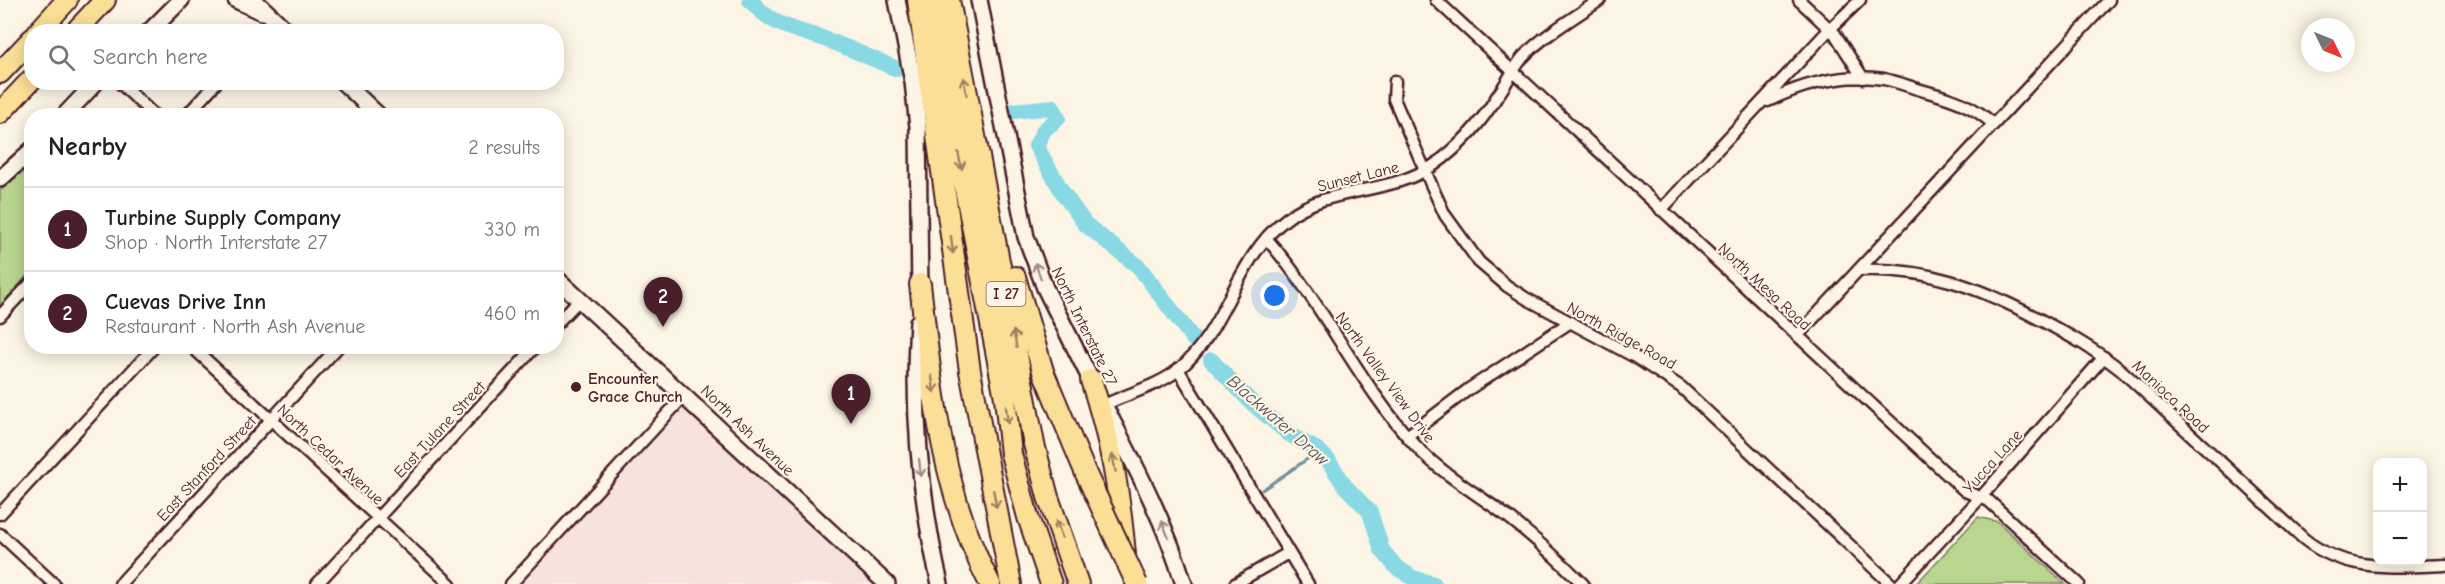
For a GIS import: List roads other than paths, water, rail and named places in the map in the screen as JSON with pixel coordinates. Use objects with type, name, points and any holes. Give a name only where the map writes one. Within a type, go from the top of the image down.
[{"type":"highway","points":[[46,24],[68,0]]},
{"type":"highway","points":[[82,24],[105,0]]},
{"type":"highway","points":[[918,0],[970,371],[1011,584]]},
{"type":"highway","name":"I 27","points":[[932,0],[951,115],[1005,398],[1011,454],[1028,517],[1051,584]]},
{"type":"highway","name":"I 27","points":[[949,0],[1034,444],[1048,497],[1078,584]]},
{"type":"highway","points":[[0,73],[24,48]]},
{"type":"highway","points":[[0,113],[24,88]]},
{"type":"highway","points":[[970,114],[1030,331],[1060,414],[1137,584]]},
{"type":"highway","points":[[920,284],[946,468],[970,544],[990,584]]},
{"type":"highway","points":[[1091,380],[1105,423],[1114,464],[1128,584]]},
{"type":"main road","points":[[236,0],[271,23]]},
{"type":"main road","points":[[254,0],[271,23]]},
{"type":"main road","points":[[264,0],[271,23]]},
{"type":"main road","points":[[897,0],[913,82],[918,127],[920,284],[915,363],[919,457],[928,533],[937,581]]},
{"type":"main road","name":"North Interstate 27","points":[[979,0],[1026,237],[1045,288],[1156,506],[1168,534],[1184,584]]},
{"type":"main road","points":[[157,24],[182,1]]},
{"type":"main road","points":[[72,108],[88,90]]},
{"type":"main road","points":[[350,90],[367,108]]},
{"type":"main road","points":[[0,179],[24,157]]},
{"type":"main road","name":"North Ash Avenue","points":[[564,285],[887,584]]},
{"type":"street","name":"North Mesa Road","points":[[1436,0],[1965,491],[1989,501],[2079,584]]},
{"type":"street","name":"Sunset Lane","points":[[1104,405],[1159,381],[1178,369],[1214,324],[1249,260],[1285,219],[1305,206],[1322,199],[1403,181],[1426,170],[1472,133],[1513,71],[1533,49],[1600,0]]},
{"type":"street","points":[[1799,0],[1830,29],[1846,49],[1863,78]]},
{"type":"street","points":[[1661,210],[1830,29],[1860,0]]},
{"type":"street","points":[[1797,336],[2109,0]]},
{"type":"street","points":[[1760,105],[1788,91],[1814,83],[1863,78],[1886,80],[1952,99],[1980,112],[1993,124]]},
{"type":"street","name":"North Ridge Road","points":[[1395,81],[1394,99],[1445,215],[1479,262],[1507,286],[1569,323],[1635,357],[1681,387],[1891,584]]},
{"type":"street","points":[[127,90],[147,108]]},
{"type":"street","points":[[193,108],[210,90]]},
{"type":"street","name":"North Valley View Drive","points":[[1266,238],[1292,269],[1369,384],[1407,436],[1426,456],[1512,520],[1583,584]]},
{"type":"street","name":"Manioca Road","points":[[1858,270],[1913,272],[1964,284],[2025,311],[2074,337],[2104,357],[2304,539],[2322,552],[2345,562],[2377,567],[2445,565]]},
{"type":"street","points":[[0,316],[24,290]]},
{"type":"street","points":[[564,316],[580,299]]},
{"type":"street","points":[[1407,436],[1469,389],[1569,323]]},
{"type":"street","points":[[0,514],[148,354]]},
{"type":"street","name":"North Cedar Avenue","points":[[200,354],[450,584]]},
{"type":"street","name":"East Stanford Street","points":[[120,584],[332,354]]},
{"type":"street","name":"East Tulane Street","points":[[316,584],[529,354]]},
{"type":"street","name":"Yucca Lane","points":[[1900,584],[1981,497],[2104,357]]},
{"type":"street","points":[[1178,369],[1308,584]]},
{"type":"street","points":[[511,584],[685,395]]},
{"type":"street","points":[[0,534],[54,584]]},
{"type":"street","points":[[1235,584],[1288,553]]},
{"type":"waterway","name":"Blackwater Draw","points":[[750,0],[773,20],[790,28],[838,44],[897,69]]},
{"type":"waterway","name":"Blackwater Draw","points":[[1013,111],[1053,107],[1058,118],[1044,130],[1036,146],[1063,193],[1085,224],[1139,267],[1194,340]]},
{"type":"waterway","name":"Blackwater Draw","points":[[1211,360],[1252,403],[1289,434],[1319,451],[1328,460],[1345,486],[1370,512],[1382,550],[1396,567],[1413,578],[1434,584]]},
{"type":"waterway","points":[[1262,490],[1319,451]]},
{"type":"place","name":"Cuevas Drive Inn","points":[[663,327]]},
{"type":"place","name":"Encounter Grace Church","points":[[576,387]]},
{"type":"place","name":"Turbine Supply Company","points":[[851,424]]}]
